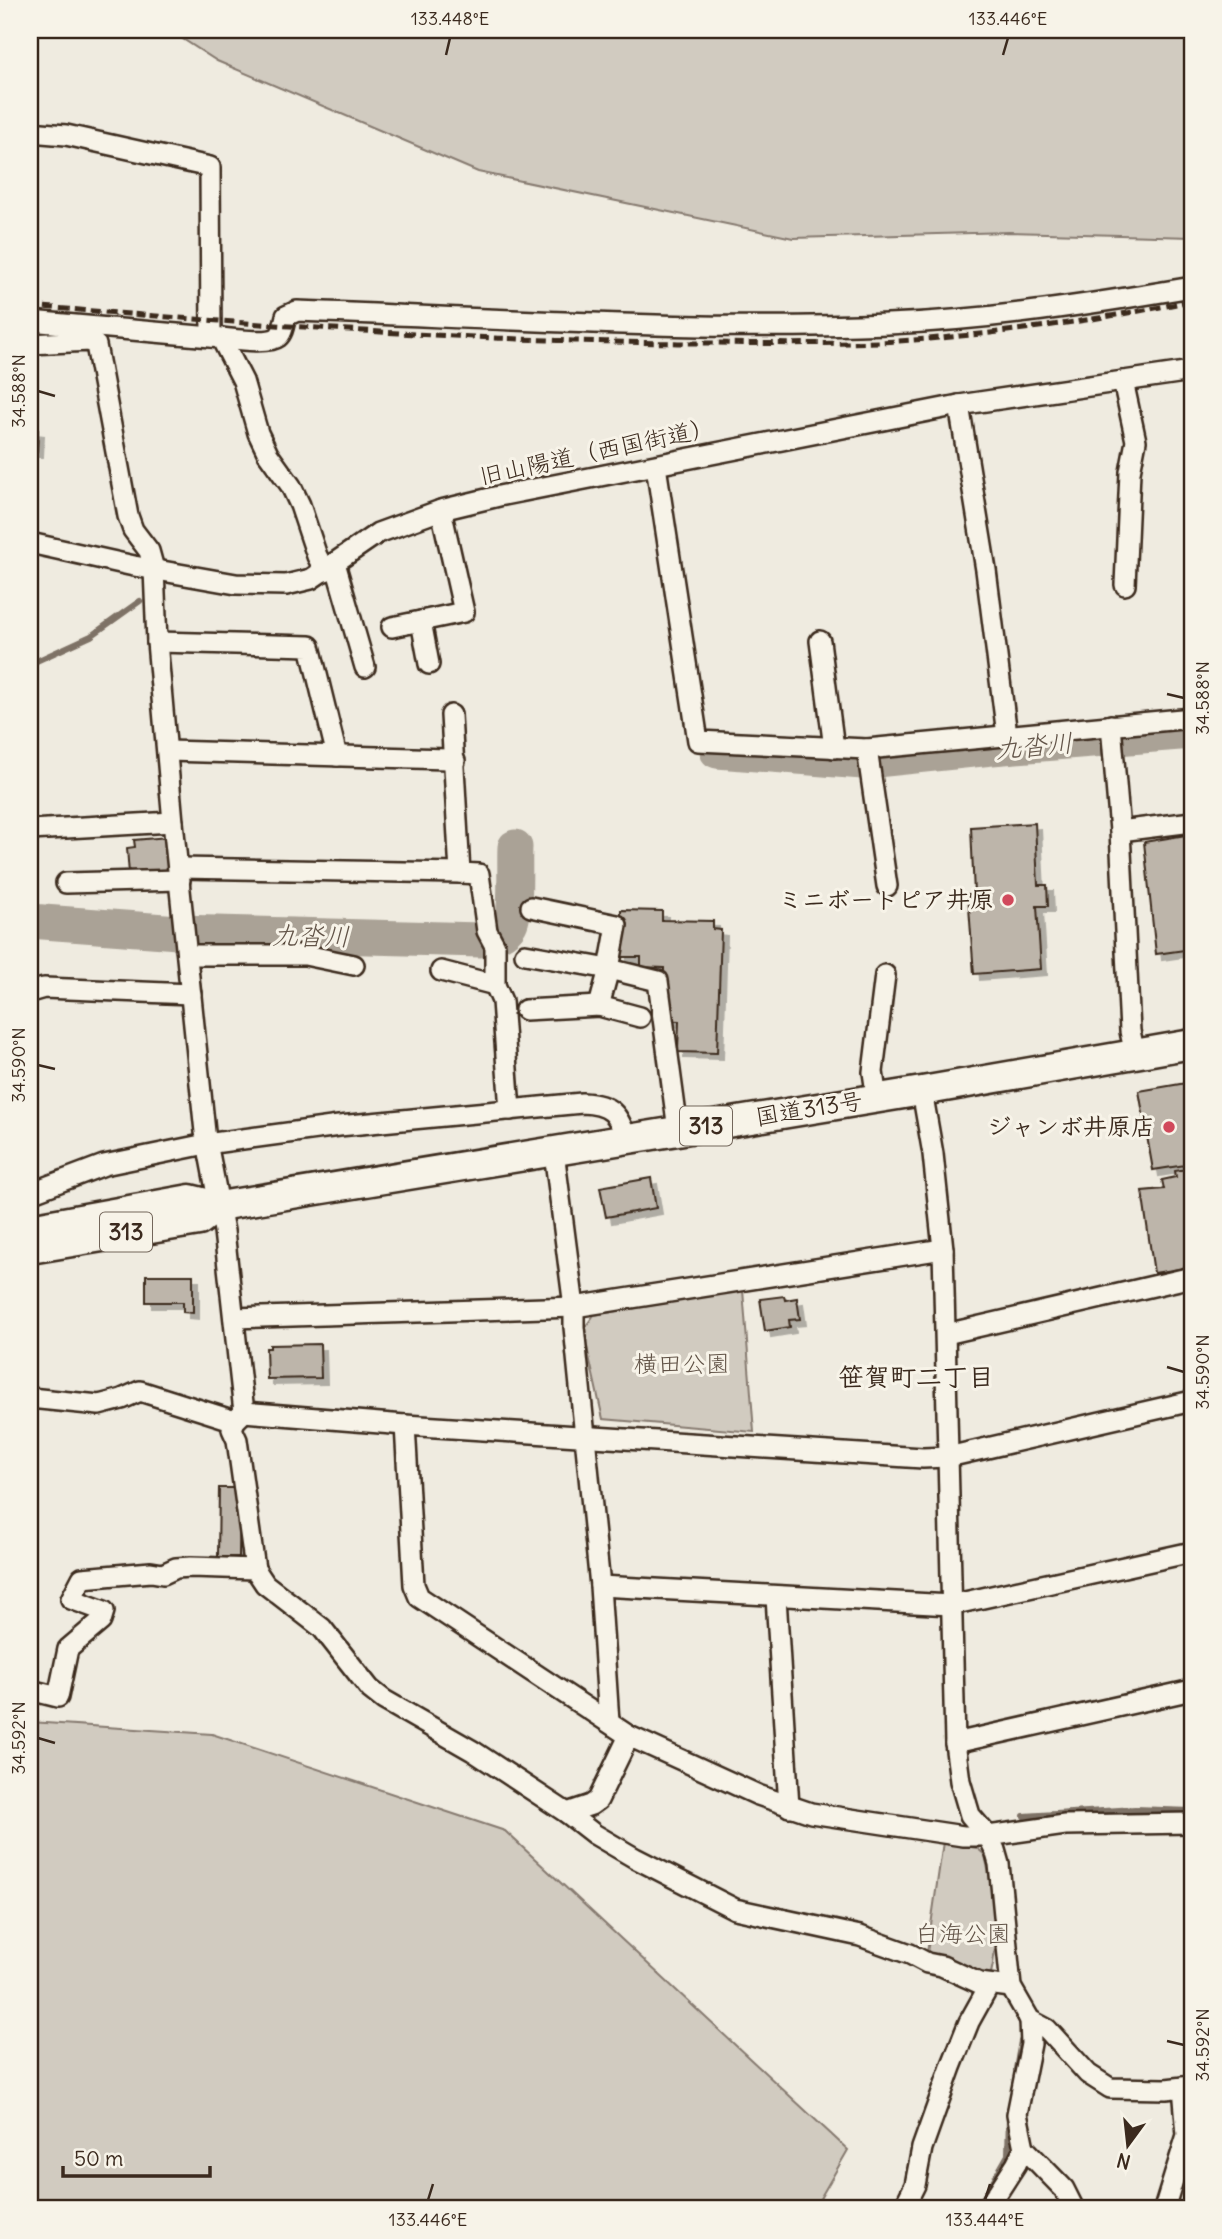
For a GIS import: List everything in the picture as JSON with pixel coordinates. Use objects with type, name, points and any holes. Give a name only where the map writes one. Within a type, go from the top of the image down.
[{"type":"highway","name":"国道313号","points":[[30,1228],[190,1199],[219,1206],[877,1099],[1192,1044]]},
{"type":"highway","name":"国道313号","points":[[30,1249],[199,1221],[219,1206]]},
{"type":"street","points":[[30,132],[65,135],[210,167],[216,337],[243,381],[258,433],[300,505],[317,556],[330,567],[365,667]]},
{"type":"street","points":[[30,321],[268,341],[277,338],[282,332],[286,316],[297,311],[668,325],[890,324],[995,316],[1192,287]]},
{"type":"street","points":[[30,344],[90,341],[96,345],[128,516],[133,530],[149,551],[154,569],[157,642],[173,822],[206,1144],[219,1206],[234,1318],[240,1416],[232,1429],[237,1440],[255,1569],[265,1584],[322,1628],[370,1689],[384,1700],[473,1751],[568,1813],[594,1834],[635,1858],[735,1909],[860,1936],[989,1986],[1011,1987]]},
{"type":"street","name":"旧山陽道（西国街道）","points":[[30,543],[236,584],[300,582],[311,579],[378,533],[441,510],[959,405],[1192,370]]},
{"type":"street","points":[[1123,381],[1136,441],[1130,472],[1125,585]]},
{"type":"street","points":[[959,405],[986,570],[1007,735]]},
{"type":"street","points":[[656,466],[698,741],[867,749],[1007,735],[1112,735],[1192,718]]},
{"type":"street","points":[[392,627],[464,612],[441,510]]},
{"type":"street","points":[[421,621],[429,664]]},
{"type":"street","points":[[820,641],[835,748]]},
{"type":"street","points":[[157,642],[310,646],[337,756]]},
{"type":"street","points":[[451,715],[460,873]]},
{"type":"street","points":[[1112,735],[1120,831],[1130,1031],[1135,1055]]},
{"type":"street","points":[[867,749],[887,886]]},
{"type":"street","points":[[168,751],[455,761]]},
{"type":"street","points":[[1120,831],[1192,821]]},
{"type":"street","points":[[30,830],[173,822]]},
{"type":"street","points":[[66,883],[179,874],[480,874],[491,939],[495,985],[502,1001],[510,1110]]},
{"type":"street","points":[[531,907],[617,925],[599,1006]]},
{"type":"street","points":[[186,939],[305,955],[354,965]]},
{"type":"street","points":[[525,954],[658,981],[678,1130]]},
{"type":"street","points":[[442,971],[495,985]]},
{"type":"street","points":[[877,1099],[873,1072],[885,975]]},
{"type":"street","points":[[30,992],[44,988],[191,994]]},
{"type":"street","points":[[525,1010],[599,1006],[640,1017]]},
{"type":"street","points":[[922,1091],[933,1154],[943,1249],[955,1743],[960,1781],[970,1815],[988,1836],[995,1850],[999,1864],[1011,1987],[1030,2020],[1031,2044],[1017,2114],[1024,2148],[1064,2189],[1074,2209]]},
{"type":"street","points":[[30,1193],[104,1165],[206,1144],[339,1126],[510,1110],[591,1104],[614,1112],[620,1118],[627,1140]]},
{"type":"street","points":[[554,1152],[574,1307],[600,1586],[609,1722]]},
{"type":"street","points":[[234,1318],[574,1307],[943,1249]]},
{"type":"street","points":[[946,1334],[1192,1277]]},
{"type":"street","points":[[30,1398],[99,1405],[140,1391],[240,1416],[585,1435],[922,1458],[948,1457],[1192,1401]]},
{"type":"street","points":[[405,1425],[414,1585],[419,1597],[629,1736],[789,1807],[810,1813],[949,1835],[988,1836],[1065,1825],[1192,1823]]},
{"type":"street","points":[[600,1586],[951,1605],[1192,1552]]},
{"type":"street","points":[[30,1690],[58,1697],[68,1649],[101,1620],[104,1611],[71,1600],[82,1578],[163,1574],[176,1568],[191,1567],[255,1569]]},
{"type":"street","points":[[776,1597],[789,1807]]},
{"type":"street","points":[[955,1743],[1192,1690]]},
{"type":"street","points":[[568,1813],[598,1800],[629,1736]]},
{"type":"street","points":[[903,2209],[915,2185],[922,2148],[951,2067],[989,1986]]},
{"type":"street","points":[[1030,2020],[1047,2029],[1088,2074],[1110,2088],[1188,2087],[1187,2135],[1164,2209]]},
{"type":"street","points":[[987,2209],[1024,2148]]},
{"type":"green space","points":[[169,30],[1192,30],[1192,237],[1009,232],[793,238],[478,172],[217,61]]},
{"type":"green space","name":"横田公園","points":[[743,1290],[754,1432],[603,1419],[583,1330],[594,1315]]},
{"type":"green space","points":[[30,1722],[212,1734],[505,1831],[848,2150],[814,2209],[30,2209]]},
{"type":"green space","name":"白海公園","points":[[943,1842],[977,1848],[985,1855],[996,1932],[990,1978],[927,1953]]},
{"type":"building","points":[[30,429],[38,430],[37,451],[30,451]]},
{"type":"building","name":"ミニボートピア井原","points":[[1035,823],[1038,885],[1047,885],[1048,906],[1037,906],[1041,969],[974,974],[968,894],[974,894],[971,827]]},
{"type":"building","points":[[1192,834],[1192,949],[1156,954],[1144,842]]},
{"type":"building","points":[[168,837],[171,870],[129,874],[127,848],[135,847],[134,840]]},
{"type":"building","points":[[621,910],[662,911],[662,920],[713,921],[713,929],[721,930],[717,1053],[678,1052],[679,1021],[654,1020],[664,984],[664,968],[641,967],[641,957],[621,957]]},
{"type":"building","name":"ジャンボ井原店","points":[[1192,1082],[1192,1164],[1153,1170],[1139,1091]]},
{"type":"building","points":[[1192,1168],[1192,1267],[1154,1273],[1142,1191],[1164,1189],[1162,1180],[1176,1177],[1175,1171]]},
{"type":"building","points":[[651,1178],[656,1208],[606,1217],[600,1187]]},
{"type":"building","points":[[146,1275],[193,1275],[193,1313],[183,1312],[183,1302],[146,1302]]},
{"type":"building","points":[[784,1296],[785,1300],[797,1298],[800,1319],[789,1320],[790,1327],[765,1331],[760,1299]]},
{"type":"building","points":[[320,1344],[321,1378],[267,1379],[266,1348],[270,1348],[270,1345]]},
{"type":"building","points":[[219,1488],[240,1488],[239,1557],[218,1557]]},
{"type":"waterway","points":[[30,664],[91,636],[140,601]]},
{"type":"waterway","name":"九沓川","points":[[876,760],[1192,732]]},
{"type":"waterway","name":"九沓川","points":[[717,751],[863,762]]},
{"type":"waterway","name":"九沓川","points":[[30,921],[178,932],[481,940],[497,935],[510,924],[514,899],[515,847]]},
{"type":"waterway","points":[[1024,1816],[1135,1809],[1192,1811]]},
{"type":"waterway","points":[[1016,2069],[1021,2041]]},
{"type":"waterway","points":[[985,2195],[1008,2155],[1009,2114]]},
{"type":"railway","points":[[30,306],[454,336],[624,342],[803,344],[897,341],[989,333],[1077,322],[1192,301]]},
{"type":"place","name":"ミニボートピア井原","points":[[1008,900]]},
{"type":"place","name":"ジャンボ井原店","points":[[1169,1127]]},
{"type":"district","name":"笹賀町二丁目","points":[[916,1377]]}]
